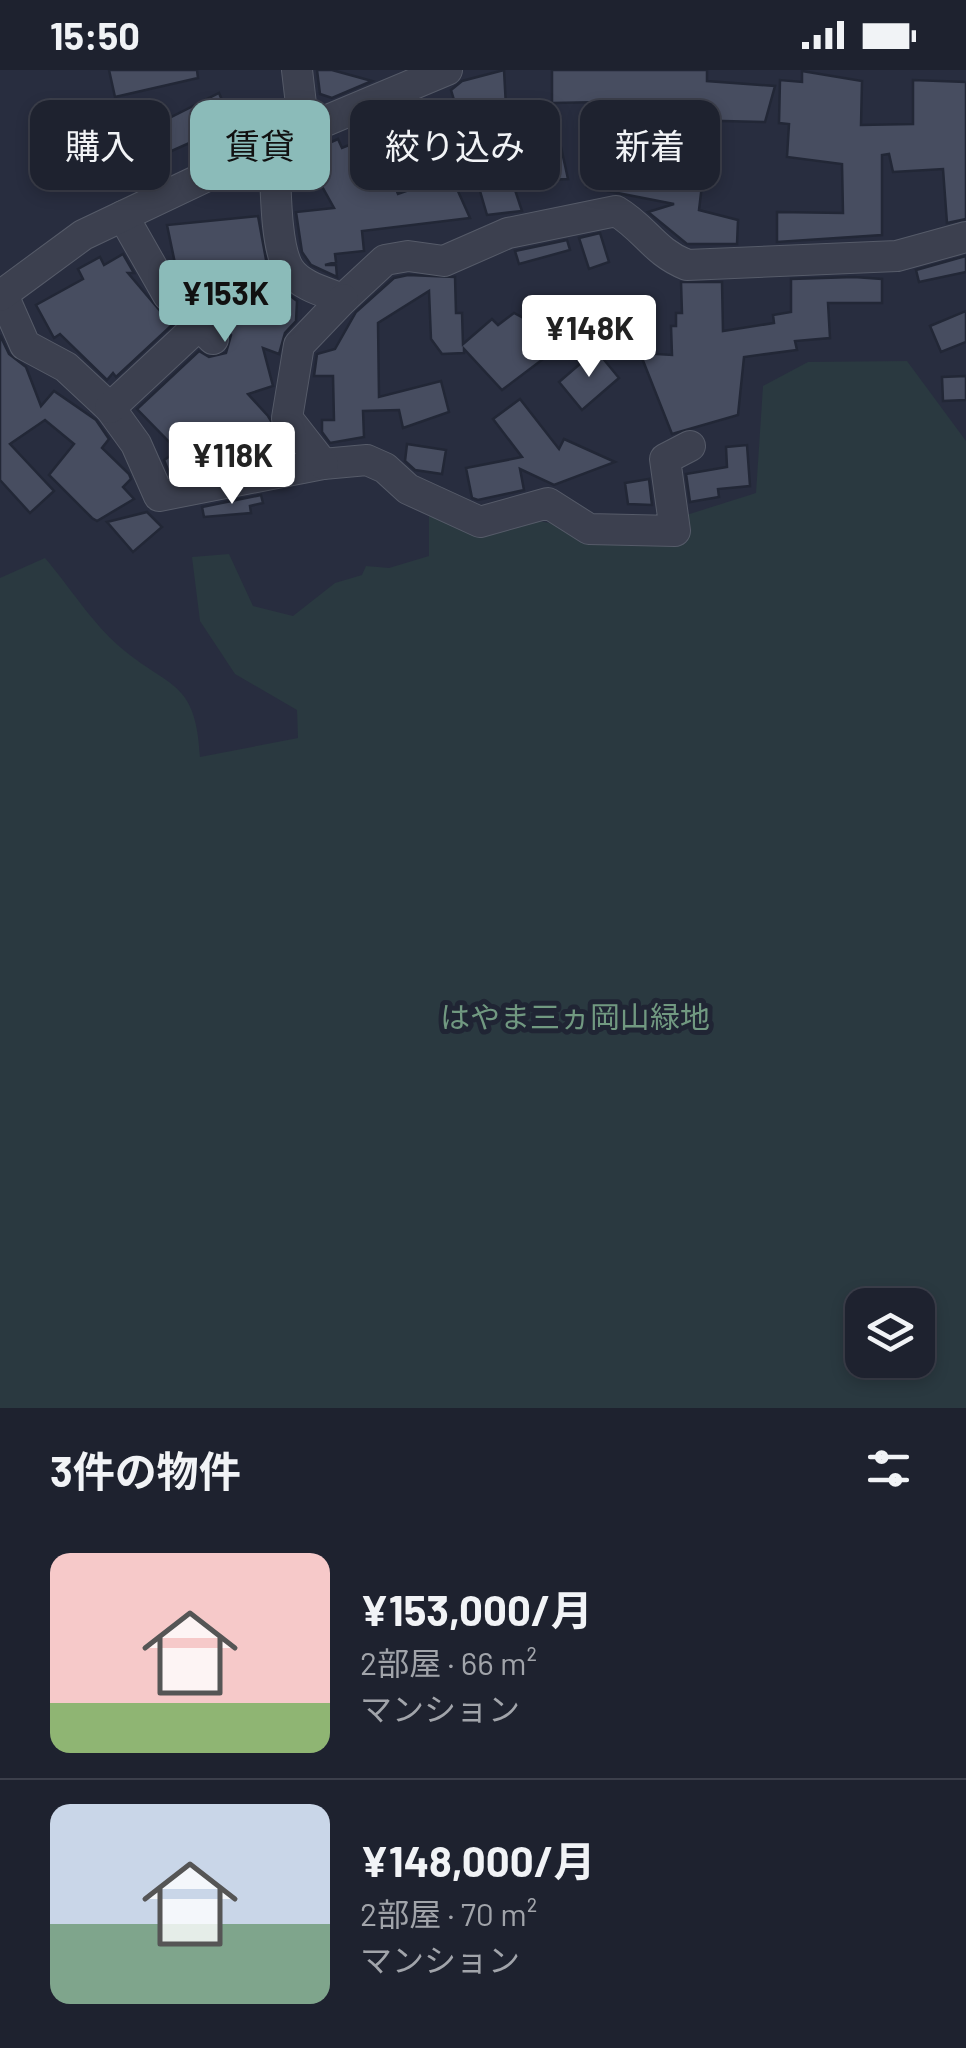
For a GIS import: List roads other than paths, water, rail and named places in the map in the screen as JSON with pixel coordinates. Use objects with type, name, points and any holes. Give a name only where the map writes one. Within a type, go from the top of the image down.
[{"type":"street","points":[[298,70],[301,100]]},
{"type":"street","points":[[330,119],[447,70]]},
{"type":"street","points":[[190,185],[50,256],[2,296],[25,345],[66,368],[110,408],[136,444],[159,496],[323,464],[366,460],[385,468],[408,489],[480,522],[548,503],[589,528],[675,532],[665,459],[690,446]]},
{"type":"street","points":[[277,190],[282,250],[289,269],[304,283],[343,299]]},
{"type":"street","points":[[323,464],[288,418],[299,345],[386,260],[408,256],[444,261],[508,232],[616,211],[633,221],[662,255],[687,264],[896,256],[966,237]]},
{"type":"street","points":[[110,408],[205,332],[168,295],[124,216]]},
{"type":"park label","name":"はやま三ヵ岡山緑地","points":[[575,1018]]}]
